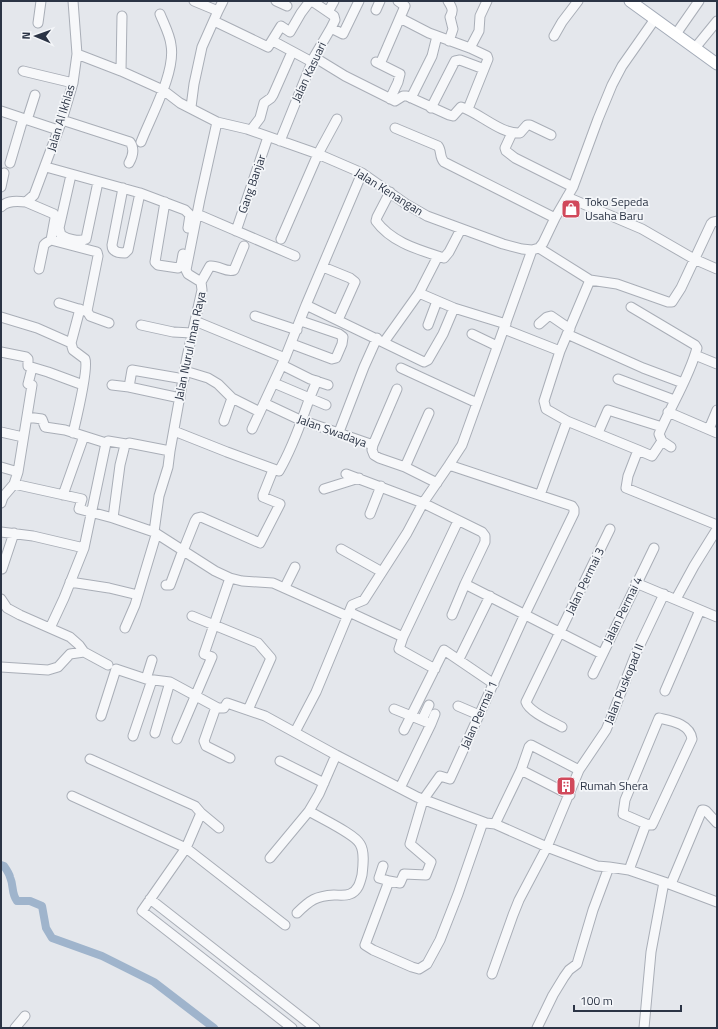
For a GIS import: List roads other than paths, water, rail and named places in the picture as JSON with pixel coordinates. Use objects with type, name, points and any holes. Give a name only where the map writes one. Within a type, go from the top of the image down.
[{"type":"main road","points":[[630,1],[717,64]]},
{"type":"street","points":[[38,23],[42,1]]},
{"type":"street","name":"Jalan Al Ikhlas","points":[[26,202],[34,194],[46,167],[73,83],[76,54],[73,1]]},
{"type":"street","points":[[194,1],[218,12]]},
{"type":"street","points":[[191,107],[202,46],[223,1]]},
{"type":"street","points":[[276,1],[287,6]]},
{"type":"street","points":[[214,21],[268,47],[273,42],[281,26],[290,32],[301,13],[311,1],[335,18],[331,28]]},
{"type":"street","points":[[328,12],[334,1]]},
{"type":"street","points":[[376,10],[380,1]]},
{"type":"street","points":[[390,99],[400,74],[377,63],[406,6],[398,1]]},
{"type":"street","points":[[448,1],[453,8],[450,17],[453,28],[449,41]]},
{"type":"street","points":[[464,62],[466,53],[478,34],[480,16],[487,1]]},
{"type":"street","points":[[554,36],[562,22],[578,1]]},
{"type":"street","points":[[676,34],[699,1]]},
{"type":"street","name":"Jalan Kasuari","points":[[280,141],[313,60],[331,28],[343,34],[357,2]]},
{"type":"street","points":[[141,142],[163,90],[172,59],[172,45],[160,14]]},
{"type":"street","points":[[121,71],[122,16]]},
{"type":"street","points":[[400,18],[437,36],[487,56],[488,59],[468,110]]},
{"type":"street","points":[[295,732],[316,692],[352,605],[364,600],[407,533],[423,502],[462,445],[497,346],[536,249],[543,244],[555,218],[573,187],[612,85],[622,66],[655,19]]},
{"type":"street","points":[[695,48],[717,21]]},
{"type":"street","points":[[411,98],[432,56],[437,36]]},
{"type":"street","points":[[273,42],[346,76],[390,99],[397,100],[403,96],[411,98],[431,108],[453,116],[461,107],[512,133],[520,133],[527,125],[530,125],[551,136]]},
{"type":"street","points":[[251,130],[260,118],[264,103],[273,95],[292,52]]},
{"type":"street","name":"Jalan Kenangan","points":[[76,54],[121,71],[163,90],[180,102],[217,122],[251,130],[318,154],[362,172],[406,204],[427,216],[503,244],[522,249],[536,249]]},
{"type":"street","points":[[431,108],[455,61],[460,60],[484,69]]},
{"type":"street","points":[[22,71],[73,83]]},
{"type":"street","points":[[10,163],[35,95]]},
{"type":"street","points":[[1,112],[58,130]]},
{"type":"street","points":[[281,239],[318,154],[337,119]]},
{"type":"street","points":[[62,120],[130,142],[133,146],[133,151],[129,163]]},
{"type":"street","name":"Jalan Nurul Iman Raya","points":[[125,628],[135,605],[148,564],[155,534],[159,496],[168,467],[192,332],[202,290],[201,282],[186,272],[217,122]]},
{"type":"street","points":[[395,128],[438,146],[444,162],[555,218]]},
{"type":"street","points":[[512,133],[505,148],[506,151],[515,158],[573,187]]},
{"type":"street","name":"Gang Banjar","points":[[236,230],[268,136]]},
{"type":"street","points":[[46,167],[123,188],[165,202],[186,210],[190,215],[181,263],[178,268],[158,265],[155,262],[165,202]]},
{"type":"street","points":[[252,429],[292,344],[306,305],[362,172]]},
{"type":"street","points":[[1,187],[4,173]]},
{"type":"street","points":[[71,174],[59,228],[61,235],[64,237],[80,240],[86,239],[98,182]]},
{"type":"street","points":[[123,188],[112,245],[112,249],[115,251],[125,253],[128,250],[140,194]]},
{"type":"street","points":[[390,192],[376,221],[393,238],[417,249],[444,258],[450,252],[461,229]]},
{"type":"street","points":[[1,196],[11,202]]},
{"type":"street","points":[[567,197],[642,229],[717,269]]},
{"type":"street","points":[[1,206],[11,202],[26,202],[54,214],[55,218],[51,240]]},
{"type":"street","points":[[197,214],[295,256]]},
{"type":"street","points":[[536,249],[590,280],[617,284],[668,302],[672,302],[681,288],[711,224],[717,221]]},
{"type":"street","points":[[39,269],[44,245],[46,242],[51,240],[94,250],[98,253],[83,310],[71,343],[73,350],[87,362],[73,433]]},
{"type":"street","points":[[201,282],[210,266],[216,266],[231,272],[234,270],[244,246]]},
{"type":"street","points":[[339,432],[364,367],[381,340],[419,293],[438,256]]},
{"type":"street","points":[[323,267],[350,278],[355,282],[338,320]]},
{"type":"street","points":[[590,280],[560,351],[548,386],[544,405],[550,412],[567,421],[652,456],[662,441]]},
{"type":"street","points":[[419,293],[505,327],[560,351]]},
{"type":"street","points":[[428,325],[437,301]]},
{"type":"street","points":[[59,303],[83,310],[90,316],[109,323]]},
{"type":"street","points":[[306,305],[423,361],[428,360]]},
{"type":"street","points":[[421,378],[428,360],[443,334],[454,308]]},
{"type":"street","points":[[631,308],[697,346],[695,355],[668,412],[659,436],[662,441],[672,447]]},
{"type":"street","points":[[255,316],[297,330]]},
{"type":"street","points":[[539,324],[547,317],[551,316],[568,332],[635,365],[683,383]]},
{"type":"street","points":[[1,317],[38,328],[71,343]]},
{"type":"street","points":[[195,321],[284,362],[316,381],[328,385]]},
{"type":"street","points":[[292,344],[332,359],[336,358],[342,344],[343,337],[339,334],[301,321]]},
{"type":"street","points":[[141,325],[173,332],[192,332]]},
{"type":"street","points":[[472,334],[497,346]]},
{"type":"street","points":[[1,352],[26,357],[28,359],[27,366],[83,385]]},
{"type":"street","points":[[695,355],[717,364]]},
{"type":"street","points":[[1,503],[3,497],[14,484],[18,472],[32,385],[28,384],[32,368]]},
{"type":"street","points":[[401,368],[477,403]]},
{"type":"street","points":[[128,387],[132,370],[208,378],[218,384],[232,398],[260,412]]},
{"type":"street","points":[[618,379],[674,400]]},
{"type":"street","points":[[174,431],[273,470],[279,471],[288,454],[302,420],[316,381]]},
{"type":"street","points":[[274,383],[326,406]]},
{"type":"street","points":[[112,385],[180,398]]},
{"type":"street","points":[[373,445],[396,389]]},
{"type":"street","points":[[224,421],[232,398]]},
{"type":"street","name":"Jalan Swadaya","points":[[264,403],[302,420],[373,445],[372,450],[374,455],[379,458],[405,467],[437,483]]},
{"type":"street","points":[[598,433],[608,410],[662,427]]},
{"type":"street","points":[[668,412],[713,431],[717,410]]},
{"type":"street","points":[[405,467],[429,412]]},
{"type":"street","points":[[27,417],[42,419],[45,427],[73,433],[106,443],[108,441],[170,451]]},
{"type":"street","points":[[449,465],[540,495],[567,421]]},
{"type":"street","points":[[1,432],[23,437]]},
{"type":"street","points":[[63,495],[84,436]]},
{"type":"street","points":[[50,628],[84,548],[106,443]]},
{"type":"street","points":[[113,518],[120,465],[126,444]]},
{"type":"street","points":[[634,448],[626,488],[717,525]]},
{"type":"street","points":[[1,467],[18,472]]},
{"type":"street","points":[[166,585],[170,585],[197,518],[201,517],[260,543],[280,504],[264,497],[263,495],[273,470]]},
{"type":"street","points":[[346,474],[423,502],[482,532],[485,536],[486,542],[465,584],[452,615]]},
{"type":"street","points":[[324,489],[359,478]]},
{"type":"street","points":[[14,484],[82,499],[79,509],[113,518],[155,534],[215,571],[230,578],[242,581],[273,583],[403,637]]},
{"type":"street","points":[[370,514],[381,486]]},
{"type":"street","name":"Jalan Permai 1","points":[[423,800],[440,776],[450,779],[525,614],[574,513],[572,506],[540,495]]},
{"type":"street","points":[[435,669],[400,649],[403,637],[458,521]]},
{"type":"street","name":"Jalan Permai 3","points":[[562,727],[533,711],[527,706],[526,702],[610,529]]},
{"type":"street","points":[[676,599],[717,529]]},
{"type":"street","points":[[1,532],[14,533],[84,548]]},
{"type":"street","points":[[2,568],[14,533]]},
{"type":"street","name":"Jalan Permai 4","points":[[593,674],[654,548]]},
{"type":"street","points":[[341,549],[382,572]]},
{"type":"street","points":[[285,588],[295,567]]},
{"type":"street","points":[[177,739],[212,657],[204,654],[230,578]]},
{"type":"street","points":[[70,582],[109,588],[138,595]]},
{"type":"street","points":[[636,583],[717,617]]},
{"type":"street","points":[[465,584],[602,654]]},
{"type":"street","name":"Jalan Puskopad II","points":[[492,974],[515,910],[547,847],[570,795],[579,770],[606,730],[637,651],[664,594]]},
{"type":"street","points":[[459,659],[490,596]]},
{"type":"street","points":[[1,599],[7,608],[74,639],[84,652],[108,665]]},
{"type":"street","points":[[665,691],[700,610]]},
{"type":"street","points":[[192,616],[258,643],[271,658],[248,710]]},
{"type":"street","points":[[404,730],[444,650],[494,684]]},
{"type":"street","points":[[1,667],[48,670],[55,669],[70,654],[84,652]]},
{"type":"street","points":[[133,736],[149,679],[152,660]]},
{"type":"street","points":[[101,716],[116,669],[149,679],[170,682],[216,707],[224,708],[227,703],[257,712],[423,800],[483,822],[495,824],[547,847],[598,866],[609,866],[629,870],[717,902]]},
{"type":"street","points":[[155,733],[170,682]]},
{"type":"street","points":[[400,788],[426,722],[429,705]]},
{"type":"street","points":[[458,706],[479,716]]},
{"type":"street","points":[[216,707],[204,743],[206,746],[230,758]]},
{"type":"street","points":[[394,709],[426,722]]},
{"type":"street","points":[[426,722],[435,714]]},
{"type":"street","points":[[659,718],[685,726],[691,733],[692,739],[652,825],[646,824],[623,814],[622,810],[659,718]]},
{"type":"street","points":[[495,824],[521,770],[531,745],[579,770]]},
{"type":"street","points":[[270,858],[309,811],[324,783],[336,755]]},
{"type":"street","points":[[90,759],[195,806],[218,828]]},
{"type":"street","points":[[280,761],[324,783]]},
{"type":"street","points":[[521,770],[570,795]]},
{"type":"street","points":[[72,796],[186,848],[285,925]]},
{"type":"street","points":[[383,866],[379,878],[389,881],[400,883],[404,874],[426,875],[431,862],[410,844],[423,800]]},
{"type":"street","points":[[644,1028],[651,952],[668,883],[702,810],[706,811],[717,823]]},
{"type":"street","points":[[297,913],[316,898],[348,895],[356,891],[360,883],[362,873],[362,851],[360,844],[354,838],[309,811]]},
{"type":"street","points":[[201,813],[186,848],[142,911],[292,1028]]},
{"type":"street","points":[[389,881],[365,945],[395,961],[419,969],[427,964],[443,933],[483,822]]},
{"type":"street","points":[[629,870],[646,824]]},
{"type":"street","points":[[537,1028],[553,995],[564,977],[569,970],[577,964],[593,910],[609,866]]},
{"type":"street","points":[[150,899],[315,1028]]},
{"type":"street","points":[[15,1028],[26,1016]]},
{"type":"waterway","points":[[1,865],[4,866],[9,874],[17,901],[30,901],[42,906],[46,928],[52,938],[102,956],[154,982],[214,1028]]},
{"type":"place","name":"Toko Sepeda Usaha Baru","points":[[571,209]]},
{"type":"place","name":"Rumah Shera","points":[[566,786]]}]
